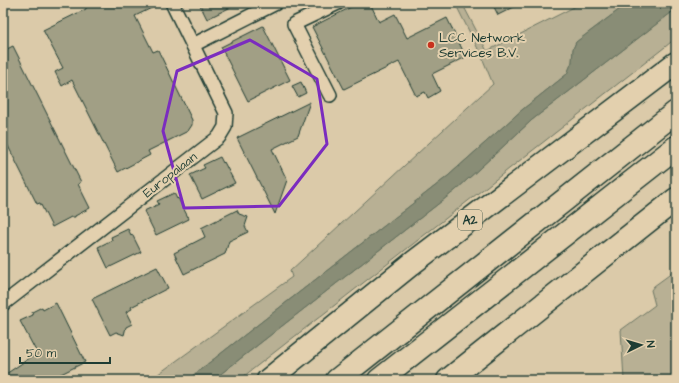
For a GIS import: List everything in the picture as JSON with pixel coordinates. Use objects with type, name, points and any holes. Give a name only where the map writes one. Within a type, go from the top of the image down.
[{"type":"highway","name":"A2","points":[[268,380],[414,262],[676,63]]},
{"type":"highway","points":[[336,380],[676,112]]},
{"type":"highway","points":[[378,380],[676,147]]},
{"type":"highway","points":[[448,380],[676,199]]},
{"type":"street","name":"Europalaan","points":[[3,304],[219,137],[225,127],[226,113],[172,3]]},
{"type":"street","points":[[193,45],[276,3]]},
{"type":"street","points":[[330,95],[294,24],[338,3]]},
{"type":"highlighted area","points":[[250,40],[317,79],[327,144],[279,206],[184,208],[163,131],[177,71]]},
{"type":"shaded area","points":[[455,3],[462,3],[487,51],[582,3],[628,3],[576,42],[573,49],[572,62],[567,74],[523,109],[448,176],[187,380],[150,380],[292,277],[290,271],[493,84],[481,55]]},
{"type":"shaded area","points":[[628,3],[676,3],[676,9],[532,120],[456,190],[213,380],[187,380],[448,176],[523,109],[567,74],[572,62],[573,49],[576,42]]},
{"type":"shaded area","points":[[676,9],[676,38],[665,47],[239,380],[213,380],[456,190],[532,120]]},
{"type":"shaded area","points":[[676,270],[676,380],[624,380],[621,330],[655,305],[651,290],[654,286]]},
{"type":"building","points":[[95,3],[162,3],[135,16],[153,52],[158,50],[192,120],[192,125],[188,131],[148,151],[150,155],[118,172],[72,80],[62,86],[55,72],[63,68],[43,30]]},
{"type":"building","points":[[199,3],[239,3],[207,19]]},
{"type":"building","points":[[359,3],[370,3],[379,22],[395,14],[407,38],[447,18],[466,57],[432,74],[440,91],[428,98],[425,92],[416,96],[399,62],[344,89],[312,27]]},
{"type":"building","points":[[492,3],[522,3],[498,15]]},
{"type":"building","points":[[263,26],[290,80],[248,101],[221,47]]},
{"type":"building","points":[[13,46],[81,182],[78,184],[90,208],[75,217],[71,217],[52,227],[40,203],[37,204],[6,142],[3,143],[3,51]]},
{"type":"building","points":[[301,82],[306,93],[298,97],[292,86]]},
{"type":"building","points":[[310,102],[298,136],[272,149],[287,180],[275,214],[237,138]]},
{"type":"building","points":[[220,157],[235,183],[202,199],[190,175],[205,168],[203,165]]},
{"type":"building","points":[[174,193],[189,219],[156,235],[144,211],[159,204],[157,201]]},
{"type":"building","points":[[237,210],[239,214],[248,217],[245,226],[248,232],[229,241],[225,254],[184,274],[174,253],[205,237],[201,228]]},
{"type":"building","points":[[128,229],[141,252],[108,268],[98,247],[112,240],[111,237]]},
{"type":"building","points":[[157,267],[168,288],[131,307],[132,309],[126,312],[132,324],[126,327],[124,335],[116,332],[110,335],[92,299]]},
{"type":"building","points":[[56,303],[85,362],[55,377],[56,380],[3,380],[3,376],[37,353],[20,321],[33,315],[32,312],[42,307],[43,310]]},
{"type":"place","name":"LCC Network Services B.V.","points":[[431,45]]}]
